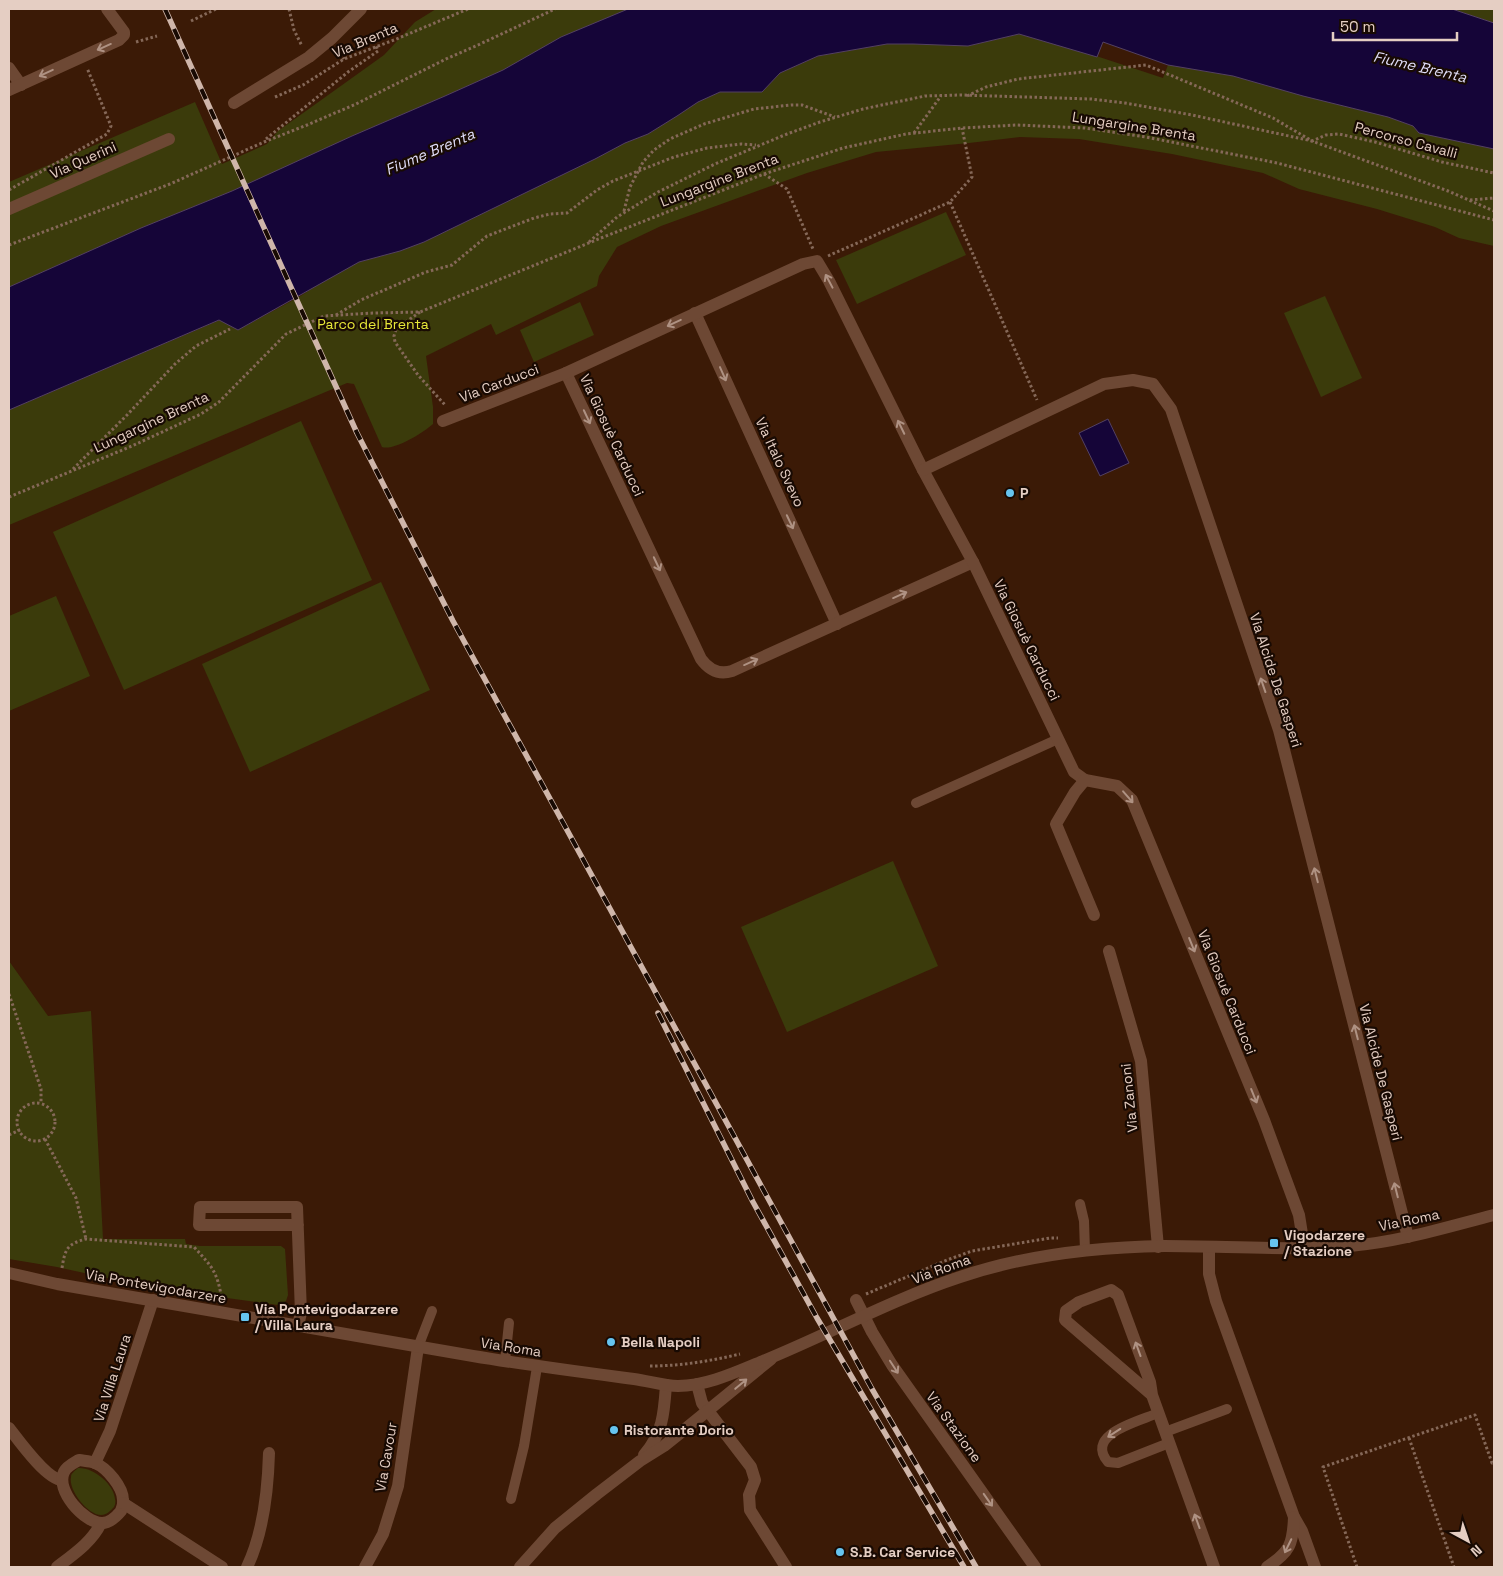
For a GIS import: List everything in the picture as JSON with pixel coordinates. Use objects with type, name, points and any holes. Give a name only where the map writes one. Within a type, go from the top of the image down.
[{"type":"street","points":[[9,90],[119,40],[124,35],[122,29],[107,9]]},
{"type":"street","points":[[234,103],[309,57],[332,38],[361,9]]},
{"type":"street","points":[[9,68],[21,84]]},
{"type":"street","name":"Via Querini","points":[[9,209],[169,139]]},
{"type":"street","name":"Via Giosuè Carducci","points":[[973,562],[732,670],[716,672],[705,665],[566,373],[803,264],[818,261],[923,470],[973,562],[1074,772],[1085,780],[1117,786],[1132,800],[1264,1120],[1299,1215],[1302,1248]]},
{"type":"street","name":"Via Italo Svevo","points":[[695,313],[837,624]]},
{"type":"street","name":"Via Carducci","points":[[443,421],[566,373]]},
{"type":"street","name":"Via Alcide De Gasperi","points":[[923,470],[1104,384],[1133,380],[1153,384],[1171,409],[1279,730],[1408,1237]]},
{"type":"street","points":[[1085,780],[1074,792],[1056,824],[1094,915]]},
{"type":"street","name":"Via Zanoni","points":[[1108,950],[1141,1061],[1158,1247]]},
{"type":"street","points":[[298,1226],[199,1224],[200,1207],[297,1207],[298,1226],[301,1313],[298,1325]]},
{"type":"street","name":"Via Roma","points":[[321,1330],[505,1361],[636,1379],[666,1385],[697,1384],[723,1377],[773,1357],[955,1278],[994,1266],[1108,1249],[1349,1246],[1408,1237],[1494,1215]]},
{"type":"street","points":[[1210,1248],[1209,1274],[1216,1301],[1294,1517],[1302,1531],[1315,1567]]},
{"type":"street","name":"Via Pontevigodarzere","points":[[9,1274],[321,1330]]},
{"type":"street","points":[[1152,1395],[1065,1320],[1066,1311],[1079,1302],[1111,1290],[1118,1295],[1150,1382],[1158,1413],[1214,1567]]},
{"type":"street","name":"Via Stazione","points":[[862,1297],[869,1326],[892,1365],[1035,1567]]},
{"type":"street","name":"Via Villa Laura","points":[[95,1463],[110,1431],[152,1300]]},
{"type":"street","name":"Via Cavour","points":[[365,1567],[383,1534],[398,1486],[418,1346]]},
{"type":"street","points":[[520,1567],[555,1528],[640,1460],[664,1446],[773,1357]]},
{"type":"street","points":[[697,1384],[702,1402],[751,1467],[755,1480],[748,1495],[750,1510],[786,1567]]},
{"type":"street","points":[[640,1460],[656,1439],[661,1428],[666,1385]]},
{"type":"street","points":[[9,1428],[51,1476],[62,1480]]},
{"type":"street","points":[[247,1567],[253,1554],[268,1483],[268,1453]]},
{"type":"street","points":[[80,1460],[95,1463],[110,1475],[124,1497],[121,1511],[116,1517],[102,1523],[93,1521],[70,1502],[62,1480],[64,1472],[80,1460]]},
{"type":"street","points":[[123,1503],[222,1567]]},
{"type":"street","points":[[1267,1567],[1280,1559],[1290,1545],[1293,1535],[1294,1517]]},
{"type":"street","points":[[58,1567],[89,1542],[102,1523]]},
{"type":"lane","points":[[916,803],[1058,739]]},
{"type":"lane","points":[[1080,1204],[1084,1221],[1085,1251]]},
{"type":"lane","points":[[418,1346],[432,1311]]},
{"type":"lane","points":[[505,1361],[509,1323]]},
{"type":"lane","points":[[511,1500],[524,1446],[537,1366]]},
{"type":"lane","points":[[1158,1413],[1114,1432],[1107,1437],[1103,1444],[1102,1452],[1108,1462],[1118,1463],[1167,1437],[1227,1409]]},
{"type":"path","points":[[191,21],[216,9]]},
{"type":"path","points":[[289,9],[294,30],[300,44],[309,57]]},
{"type":"path","name":"Via Brenta","points":[[275,97],[303,85],[344,59],[468,9]]},
{"type":"path","points":[[9,245],[170,184],[356,104],[417,72],[555,9]]},
{"type":"path","points":[[140,40],[157,36]]},
{"type":"path","points":[[264,142],[348,72],[378,51],[376,46]]},
{"type":"path","points":[[9,190],[107,134],[111,126],[85,63]]},
{"type":"path","points":[[966,96],[986,87],[1018,79],[1146,65],[1273,118],[1312,141]]},
{"type":"path","points":[[586,245],[624,212],[674,184],[759,145],[800,128],[835,117],[925,96],[1091,99],[1192,115],[1312,141],[1448,191],[1494,211]]},
{"type":"path","points":[[913,133],[941,96]]},
{"type":"path","points":[[624,212],[630,187],[643,162],[654,150],[670,139],[722,117],[754,109],[802,105],[835,117]]},
{"type":"path","name":"Lungargine Brenta","points":[[9,497],[132,446],[201,414],[219,402],[286,334],[324,316],[373,312],[420,312],[764,174],[843,148],[913,133],[1017,125],[1085,128],[1146,137],[1277,164],[1494,220]]},
{"type":"path","points":[[764,174],[787,189],[818,261],[950,202],[972,177],[962,128]]},
{"type":"path","name":"Percorso Cavalli","points":[[1312,141],[1326,135],[1339,134],[1375,142],[1442,162],[1494,173]]},
{"type":"path","points":[[335,316],[361,300],[426,272],[452,265],[487,236],[534,218],[550,214],[567,213],[597,190],[613,181],[674,157],[707,148],[741,144],[759,145]]},
{"type":"path","points":[[1470,200],[1494,198]]},
{"type":"path","points":[[950,202],[1043,413]]},
{"type":"path","points":[[420,312],[396,329],[395,342],[418,375],[456,416]]},
{"type":"path","points":[[70,471],[175,364],[196,346],[230,329]]},
{"type":"path","points":[[9,994],[41,1089],[41,1103]]},
{"type":"path","points":[[35,1102],[41,1103],[52,1110],[55,1116],[54,1129],[45,1139],[28,1138],[20,1130],[18,1118],[24,1107],[35,1102]]},
{"type":"path","points":[[9,1135],[20,1130]]},
{"type":"path","points":[[45,1139],[76,1198],[86,1239]]},
{"type":"path","points":[[862,1297],[972,1251],[1050,1238],[1084,1237]]},
{"type":"path","points":[[62,1268],[64,1253],[74,1242],[86,1239],[194,1247],[214,1269],[224,1313]]},
{"type":"path","points":[[1051,1244],[1059,1241]]},
{"type":"path","points":[[645,1366],[691,1364],[745,1352]]},
{"type":"path","points":[[1357,1567],[1323,1467],[1475,1415],[1494,1469]]},
{"type":"path","points":[[1408,1438],[1454,1567]]},
{"type":"green space","points":[[436,9],[628,9],[562,37],[503,70],[232,191],[141,228],[9,287],[9,182],[195,102],[222,164],[267,144],[278,131],[384,55],[415,22]]},
{"type":"green space","points":[[1452,9],[1494,9],[1494,23]]},
{"type":"green space","name":"Parco del Brenta","points":[[1019,34],[1078,50],[1163,78],[1168,65],[1233,76],[1388,117],[1413,126],[1419,133],[1494,149],[1494,246],[1459,238],[1435,227],[1377,209],[1299,189],[1263,173],[1172,154],[1079,139],[1020,137],[876,152],[807,173],[661,226],[617,247],[599,276],[597,286],[496,335],[491,324],[426,356],[433,407],[433,424],[401,444],[387,448],[382,447],[354,384],[347,383],[9,525],[9,410],[220,320],[238,330],[359,262],[400,251],[424,242],[625,143],[648,134],[698,102],[720,92],[762,92],[780,73],[819,56],[887,44],[968,46]]},
{"type":"green space","points":[[946,212],[966,255],[857,304],[836,260]]},
{"type":"green space","points":[[1325,296],[1362,378],[1321,397],[1284,313]]},
{"type":"green space","points":[[580,302],[594,335],[534,362],[520,330]]},
{"type":"green space","points":[[301,421],[372,580],[124,690],[53,532]]},
{"type":"green space","points":[[381,582],[430,690],[250,772],[202,664]]},
{"type":"green space","points":[[56,596],[90,676],[9,711],[9,616]]},
{"type":"green space","points":[[893,861],[938,966],[787,1032],[741,927]]},
{"type":"green space","points":[[9,961],[48,1016],[91,1011],[103,1239],[185,1239],[186,1244],[200,1246],[281,1246],[285,1249],[288,1295],[286,1301],[278,1305],[148,1287],[57,1267],[9,1259]]},
{"type":"green space","points":[[78,1468],[84,1468],[96,1473],[111,1488],[114,1493],[115,1503],[114,1507],[107,1514],[101,1515],[90,1511],[76,1495],[71,1477],[72,1473]]},
{"type":"water","name":"Fiume Brenta","points":[[628,9],[1452,9],[1494,23],[1494,149],[1419,133],[1413,126],[1388,117],[1233,76],[1168,65],[1103,42],[1097,57],[1019,34],[968,46],[887,44],[818,56],[780,73],[762,92],[720,92],[698,102],[648,134],[625,143],[424,242],[400,251],[359,262],[238,330],[219,320],[9,410],[9,287],[141,228],[232,191],[503,70],[561,37]]},
{"type":"water","points":[[1108,419],[1129,463],[1100,476],[1079,433]]},
{"type":"railway","points":[[165,9],[357,433],[453,621],[872,1389],[976,1567]]},
{"type":"railway","points":[[658,1013],[753,1202],[817,1318],[964,1567]]},
{"type":"place","name":"P","points":[[1010,493]]},
{"type":"place","name":"Vigodarzere / Stazione","points":[[1274,1243]]},
{"type":"place","name":"Via Pontevigodarzere / Villa Laura","points":[[245,1317]]},
{"type":"place","name":"Bella Napoli","points":[[611,1342]]},
{"type":"place","name":"Ristorante Dorio","points":[[614,1430]]},
{"type":"place","name":"S.B. Car Service","points":[[840,1552]]}]
